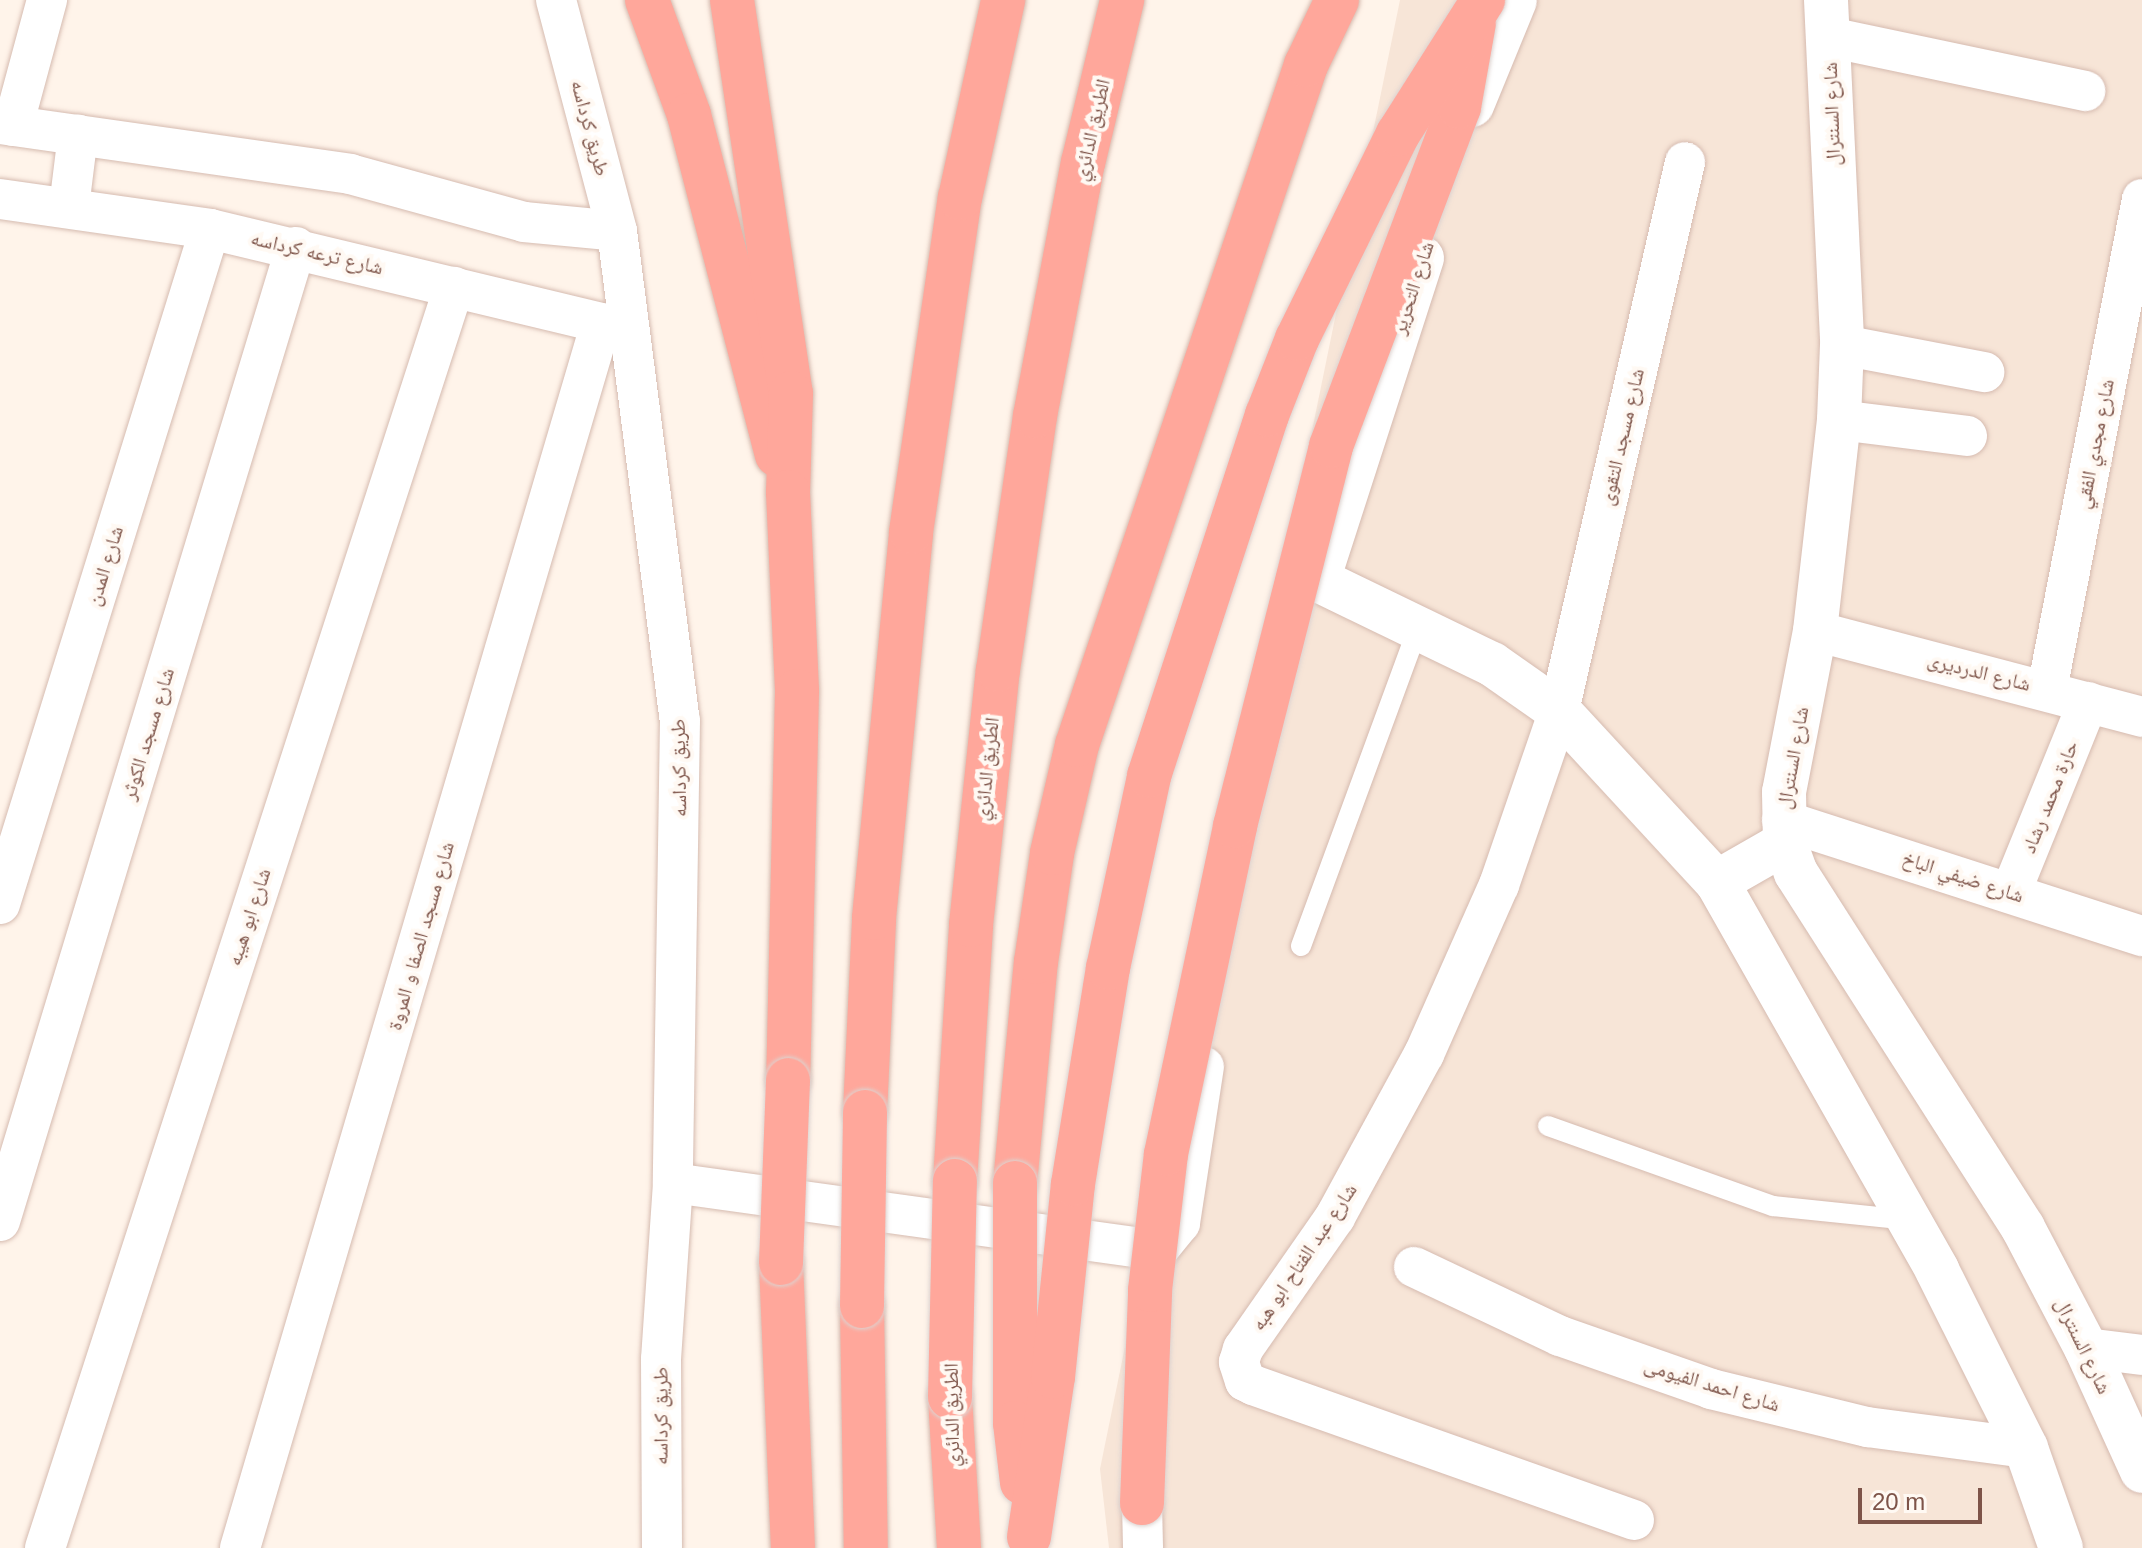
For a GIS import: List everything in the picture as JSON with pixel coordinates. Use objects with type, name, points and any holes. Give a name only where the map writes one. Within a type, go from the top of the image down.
[{"type":"highway","points":[[647,0],[689,115],[788,492]]},
{"type":"highway","points":[[732,0],[791,393],[788,492],[797,691],[781,1263],[793,1548]]},
{"type":"highway","points":[[866,1548],[862,1306],[865,1112],[874,918],[911,532],[960,198],[1003,0]]},
{"type":"highway","name":"الطريق الدائري","points":[[959,1548],[950,1397],[955,1181],[971,925],[998,670],[1035,416],[1083,163],[1122,0]]},
{"type":"highway","points":[[1028,1542],[1015,1423],[1015,1183],[1036,962],[1052,853],[1077,745],[1306,65],[1337,0]]},
{"type":"highway","points":[[1028,1542],[1053,1377],[1073,1184],[1108,968],[1149,776],[1267,415],[1297,339],[1398,134],[1491,4]]},
{"type":"highway","points":[[1142,1503],[1150,1290],[1166,1154],[1235,826],[1331,446],[1348,390],[1459,107],[1491,4]]},
{"type":"street","points":[[47,0],[6,125],[350,174],[524,222],[617,231]]},
{"type":"street","name":"طريق كرداسه","points":[[556,0],[617,231],[616,326],[680,720],[673,1183],[661,1359],[662,1548]]},
{"type":"street","name":"شارع التحرير","points":[[1318,580],[1487,61],[1491,4]]},
{"type":"street","points":[[1828,18],[2085,91]]},
{"type":"street","name":"شارع السنترال","points":[[1828,18],[1842,345],[1839,420],[1815,631],[1784,832],[1796,873],[2023,1228],[2086,1348],[2142,1471]]},
{"type":"street","points":[[69,207],[78,135]]},
{"type":"street","name":"شارع مسجد التقوى","points":[[1559,711],[1685,162]]},
{"type":"street","name":"شارع ترعه كرداسه","points":[[0,199],[210,229],[296,247],[616,326]]},
{"type":"street","name":"شارع مجدي الفقي","points":[[2047,690],[2142,199]]},
{"type":"street","name":"شارع المدن","points":[[0,904],[210,229]]},
{"type":"street","name":"شارع مسجد الكوثر","points":[[0,1221],[296,247]]},
{"type":"street","name":"شارع ابو هيبه","points":[[45,1548],[454,287]]},
{"type":"street","name":"شارع مسجد الصفا و المروة","points":[[240,1548],[616,326]]},
{"type":"street","points":[[1842,345],[1984,372]]},
{"type":"street","points":[[1839,420],[1967,436]]},
{"type":"street","points":[[673,1183],[1120,1248],[1165,1248],[1180,1223],[1214,1003],[1318,580],[1419,625],[1492,664],[1559,711],[1717,882],[1909,1220],[2026,1448],[2061,1548]]},
{"type":"street","name":"شارع الدرديرى","points":[[1815,631],[2088,702],[2140,706]]},
{"type":"street","name":"حارة محمد رشاد","points":[[2011,892],[2088,702]]},
{"type":"street","name":"شارع عبد الفتاح ابو هبه","points":[[1559,711],[1499,885],[1424,1054],[1335,1217],[1239,1362],[1245,1381],[1253,1385],[1634,1520]]},
{"type":"street","points":[[1717,882],[1784,832]]},
{"type":"street","name":"شارع ضيفي الباخ","points":[[1784,832],[2011,892],[2142,936]]},
{"type":"street","name":"شارع احمد الفيومى","points":[[1414,1267],[1560,1336],[1711,1389],[1867,1427],[2026,1448]]},
{"type":"street","points":[[2086,1348],[2142,1355]]},
{"type":"street","points":[[1142,1503],[1143,1548]]},
{"type":"lane","points":[[1301,946],[1419,625]]},
{"type":"lane","points":[[1548,1126],[1773,1206],[1909,1220]]},
{"type":"shaded area","points":[[1400,0],[2142,0],[2142,1548],[1109,1548],[1100,1469]]}]
